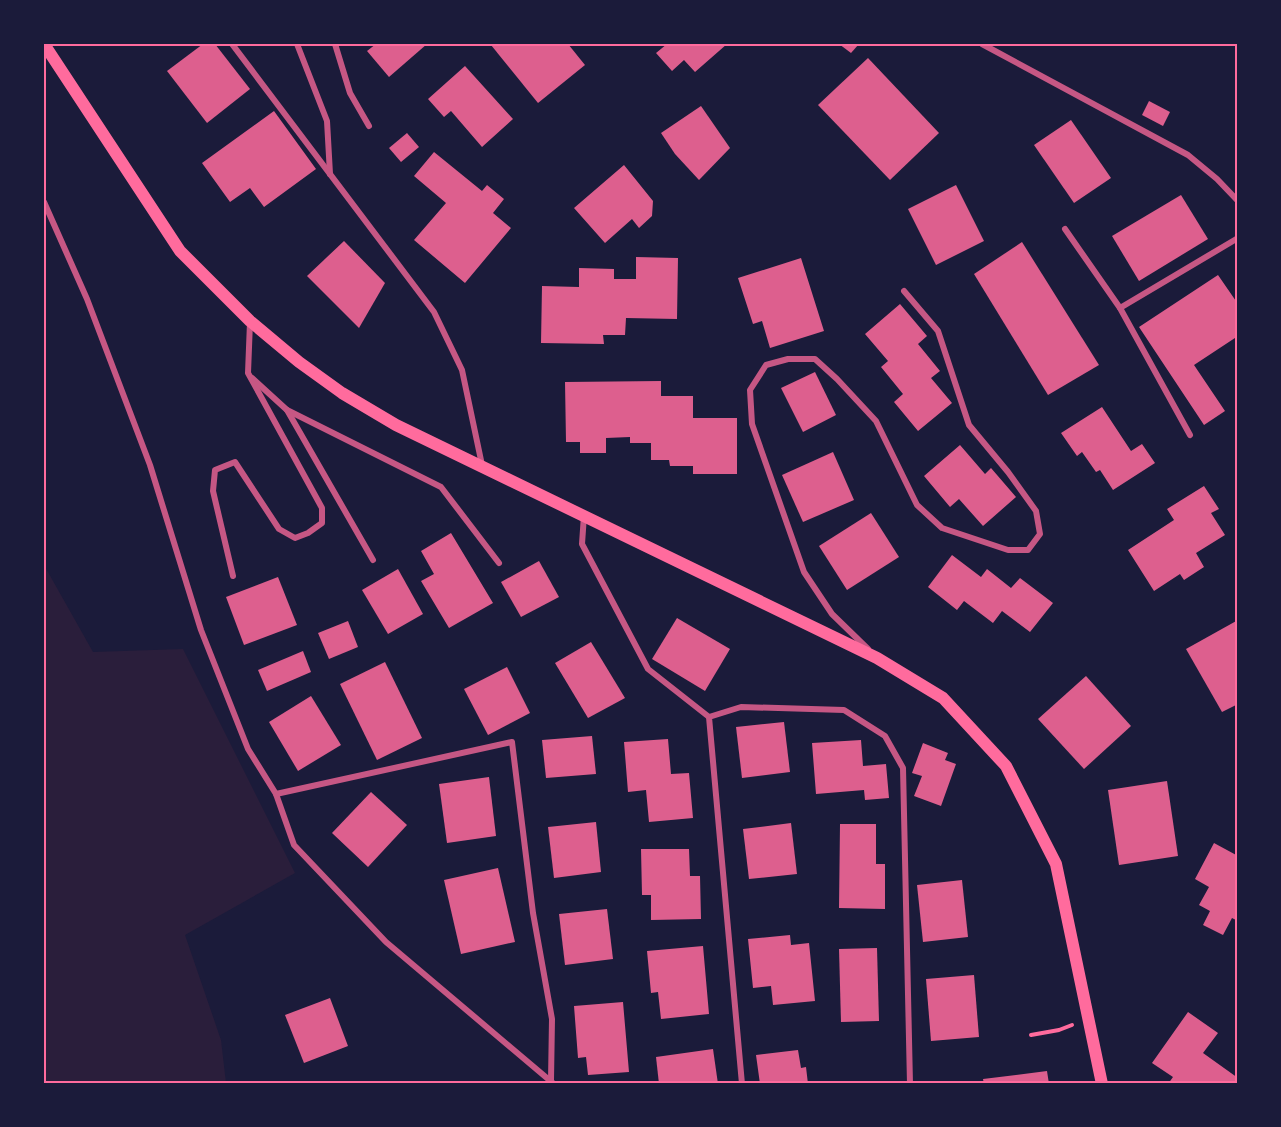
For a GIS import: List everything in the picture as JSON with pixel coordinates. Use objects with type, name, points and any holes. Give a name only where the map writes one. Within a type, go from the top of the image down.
[{"type":"main road","points":[[44,44],[180,251],[250,321],[299,362],[342,393],[396,425],[877,658],[943,698],[1006,766],[1056,864],[1102,1083]]},
{"type":"street","points":[[232,44],[434,312],[462,370],[482,465]]},
{"type":"street","points":[[297,44],[327,121],[330,174]]},
{"type":"street","points":[[335,44],[350,93],[369,126]]},
{"type":"street","points":[[982,44],[1188,155],[1217,179],[1238,201]]},
{"type":"street","points":[[44,202],[87,299],[150,465],[201,630],[248,749],[276,794],[294,845],[386,942],[552,1082]]},
{"type":"street","points":[[1065,229],[1120,308],[1190,435]]},
{"type":"street","points":[[1120,308],[1238,238]]},
{"type":"street","points":[[877,658],[832,614],[804,572],[752,424],[750,390],[766,365],[788,358],[815,359],[837,379],[876,421],[917,505],[942,528],[1008,550],[1028,550],[1040,534],[1036,511],[1008,472],[969,425],[938,331],[904,291]]},
{"type":"street","points":[[233,576],[213,491],[215,470],[235,462],[279,529],[295,538],[308,533],[322,523],[322,508],[248,373],[250,321]]},
{"type":"street","points":[[248,373],[287,410],[441,488],[499,563]]},
{"type":"street","points":[[287,410],[373,560]]},
{"type":"street","points":[[584,515],[582,544],[648,669],[709,717],[742,1083]]},
{"type":"street","points":[[709,717],[741,707],[844,710],[885,736],[903,768],[910,1083]]},
{"type":"street","points":[[276,794],[512,742],[533,913],[552,1019],[552,1082]]},
{"type":"path","points":[[1031,1035],[1076,1024]]},
{"type":"shaded area","points":[[44,565],[93,652],[183,649],[295,873],[185,935],[221,1040],[226,1083],[44,1083]]},
{"type":"building","points":[[203,44],[215,44],[250,89],[207,123],[167,71]]},
{"type":"building","points":[[376,44],[427,44],[389,77],[367,51]]},
{"type":"building","points":[[568,44],[585,65],[538,103],[491,45]]},
{"type":"building","points":[[667,44],[727,44],[695,72],[684,60],[672,71],[656,53]]},
{"type":"building","points":[[839,44],[859,44],[851,53]]},
{"type":"building","points":[[868,58],[939,133],[890,180],[818,105]]},
{"type":"building","points":[[465,66],[513,119],[482,147],[451,111],[444,117],[428,99]]},
{"type":"building","points":[[1149,101],[1170,112],[1163,126],[1142,115]]},
{"type":"building","points":[[701,106],[730,148],[699,180],[675,154],[661,133]]},
{"type":"building","points":[[274,111],[316,169],[264,207],[250,188],[230,202],[202,163]]},
{"type":"building","points":[[1071,120],[1111,178],[1074,203],[1034,145]]},
{"type":"building","points":[[407,133],[419,147],[401,162],[389,148]]},
{"type":"building","points":[[434,152],[482,191],[487,185],[504,199],[493,213],[511,228],[465,283],[414,240],[446,203],[414,176]]},
{"type":"building","points":[[624,165],[653,201],[652,216],[639,228],[632,219],[605,243],[574,208]]},
{"type":"building","points":[[956,185],[984,241],[936,265],[908,209]]},
{"type":"building","points":[[1181,195],[1208,239],[1139,281],[1112,236]]},
{"type":"building","points":[[344,241],[385,283],[359,328],[307,276]]},
{"type":"building","points":[[1022,242],[1099,365],[1048,395],[974,274]]},
{"type":"building","points":[[636,257],[678,258],[677,319],[626,318],[625,335],[603,335],[604,344],[541,343],[542,286],[579,287],[579,268],[614,269],[614,279],[636,279]]},
{"type":"building","points":[[801,258],[824,331],[770,348],[762,321],[753,324],[738,278]]},
{"type":"building","points":[[1218,275],[1238,304],[1238,336],[1194,365],[1225,411],[1204,425],[1139,327]]},
{"type":"building","points":[[900,304],[927,336],[918,344],[940,371],[931,378],[952,403],[918,431],[894,402],[903,394],[881,367],[888,361],[865,334]]},
{"type":"building","points":[[815,372],[836,415],[803,432],[781,388]]},
{"type":"building","points":[[661,381],[661,396],[693,396],[693,418],[737,418],[737,474],[693,474],[693,466],[670,466],[669,460],[651,460],[651,443],[630,443],[630,437],[606,438],[606,453],[580,453],[580,442],[566,442],[565,382]]},
{"type":"building","points":[[1102,407],[1131,451],[1142,444],[1155,463],[1113,490],[1100,470],[1096,472],[1082,452],[1077,456],[1061,433]]},
{"type":"building","points":[[960,445],[985,474],[991,468],[1016,497],[983,526],[959,499],[950,507],[924,476]]},
{"type":"building","points":[[833,452],[854,500],[803,522],[782,475]]},
{"type":"building","points":[[1204,486],[1219,509],[1211,513],[1225,535],[1196,553],[1204,567],[1184,580],[1180,574],[1154,591],[1128,550],[1174,520],[1167,509]]},
{"type":"building","points":[[871,513],[899,557],[847,590],[819,546]]},
{"type":"building","points":[[451,533],[493,603],[449,628],[421,581],[434,574],[421,551]]},
{"type":"building","points":[[952,555],[981,577],[987,569],[1011,588],[1020,578],[1053,603],[1030,632],[1002,611],[993,623],[964,601],[957,610],[928,587]]},
{"type":"building","points":[[539,561],[559,597],[521,617],[501,582]]},
{"type":"building","points":[[398,569],[423,614],[388,634],[362,590]]},
{"type":"building","points":[[278,577],[297,625],[244,645],[226,597]]},
{"type":"building","points":[[677,618],[730,649],[705,691],[652,659]]},
{"type":"building","points":[[1238,620],[1238,704],[1222,712],[1186,649]]},
{"type":"building","points":[[348,621],[358,647],[329,659],[318,633]]},
{"type":"building","points":[[591,642],[625,698],[588,718],[555,663]]},
{"type":"building","points":[[303,651],[311,672],[267,691],[258,670]]},
{"type":"building","points":[[385,662],[422,738],[377,760],[340,684]]},
{"type":"building","points":[[507,667],[530,713],[488,735],[464,689]]},
{"type":"building","points":[[1086,676],[1131,726],[1084,769],[1038,719]]},
{"type":"building","points":[[311,696],[341,745],[298,771],[269,722]]},
{"type":"building","points":[[784,722],[790,772],[742,778],[736,727]]},
{"type":"building","points":[[592,736],[596,774],[546,778],[542,740]]},
{"type":"building","points":[[668,739],[671,774],[689,773],[693,818],[649,822],[646,790],[628,792],[624,742]]},
{"type":"building","points":[[861,740],[863,766],[886,764],[889,798],[865,800],[864,790],[816,794],[812,743]]},
{"type":"building","points":[[923,743],[948,753],[945,760],[956,764],[941,806],[914,796],[922,776],[912,773]]},
{"type":"building","points":[[489,777],[496,836],[447,843],[439,784]]},
{"type":"building","points":[[1167,781],[1178,856],[1119,865],[1108,790]]},
{"type":"building","points":[[371,792],[407,825],[368,867],[332,833]]},
{"type":"building","points":[[596,822],[601,872],[554,878],[548,827]]},
{"type":"building","points":[[791,823],[797,874],[749,879],[743,829]]},
{"type":"building","points":[[840,824],[876,824],[876,864],[885,864],[885,909],[839,908]]},
{"type":"building","points":[[1214,843],[1238,856],[1238,921],[1232,918],[1223,935],[1203,925],[1210,911],[1199,905],[1209,887],[1195,879]]},
{"type":"building","points":[[641,849],[689,849],[690,876],[700,876],[701,919],[651,920],[651,895],[642,895]]},
{"type":"building","points":[[498,868],[515,942],[461,954],[444,880]]},
{"type":"building","points":[[962,880],[968,937],[923,942],[917,885]]},
{"type":"building","points":[[607,909],[613,959],[565,965],[559,914]]},
{"type":"building","points":[[790,935],[791,945],[809,943],[815,1001],[773,1005],[771,986],[753,988],[748,939]]},
{"type":"building","points":[[703,946],[709,1014],[661,1019],[658,992],[651,993],[647,951]]},
{"type":"building","points":[[877,948],[879,1021],[841,1022],[839,949]]},
{"type":"building","points":[[974,975],[979,1037],[931,1041],[926,979]]},
{"type":"building","points":[[330,998],[348,1046],[304,1063],[285,1015]]},
{"type":"building","points":[[623,1002],[629,1072],[588,1075],[586,1057],[578,1058],[574,1006]]},
{"type":"building","points":[[1188,1012],[1218,1033],[1203,1053],[1238,1078],[1238,1084],[1168,1084],[1173,1077],[1152,1063]]},
{"type":"building","points":[[713,1049],[718,1084],[659,1084],[656,1057]]},
{"type":"building","points":[[798,1050],[801,1068],[806,1067],[808,1084],[760,1084],[756,1055]]},
{"type":"building","points":[[1047,1071],[1049,1084],[984,1084],[983,1079]]}]
